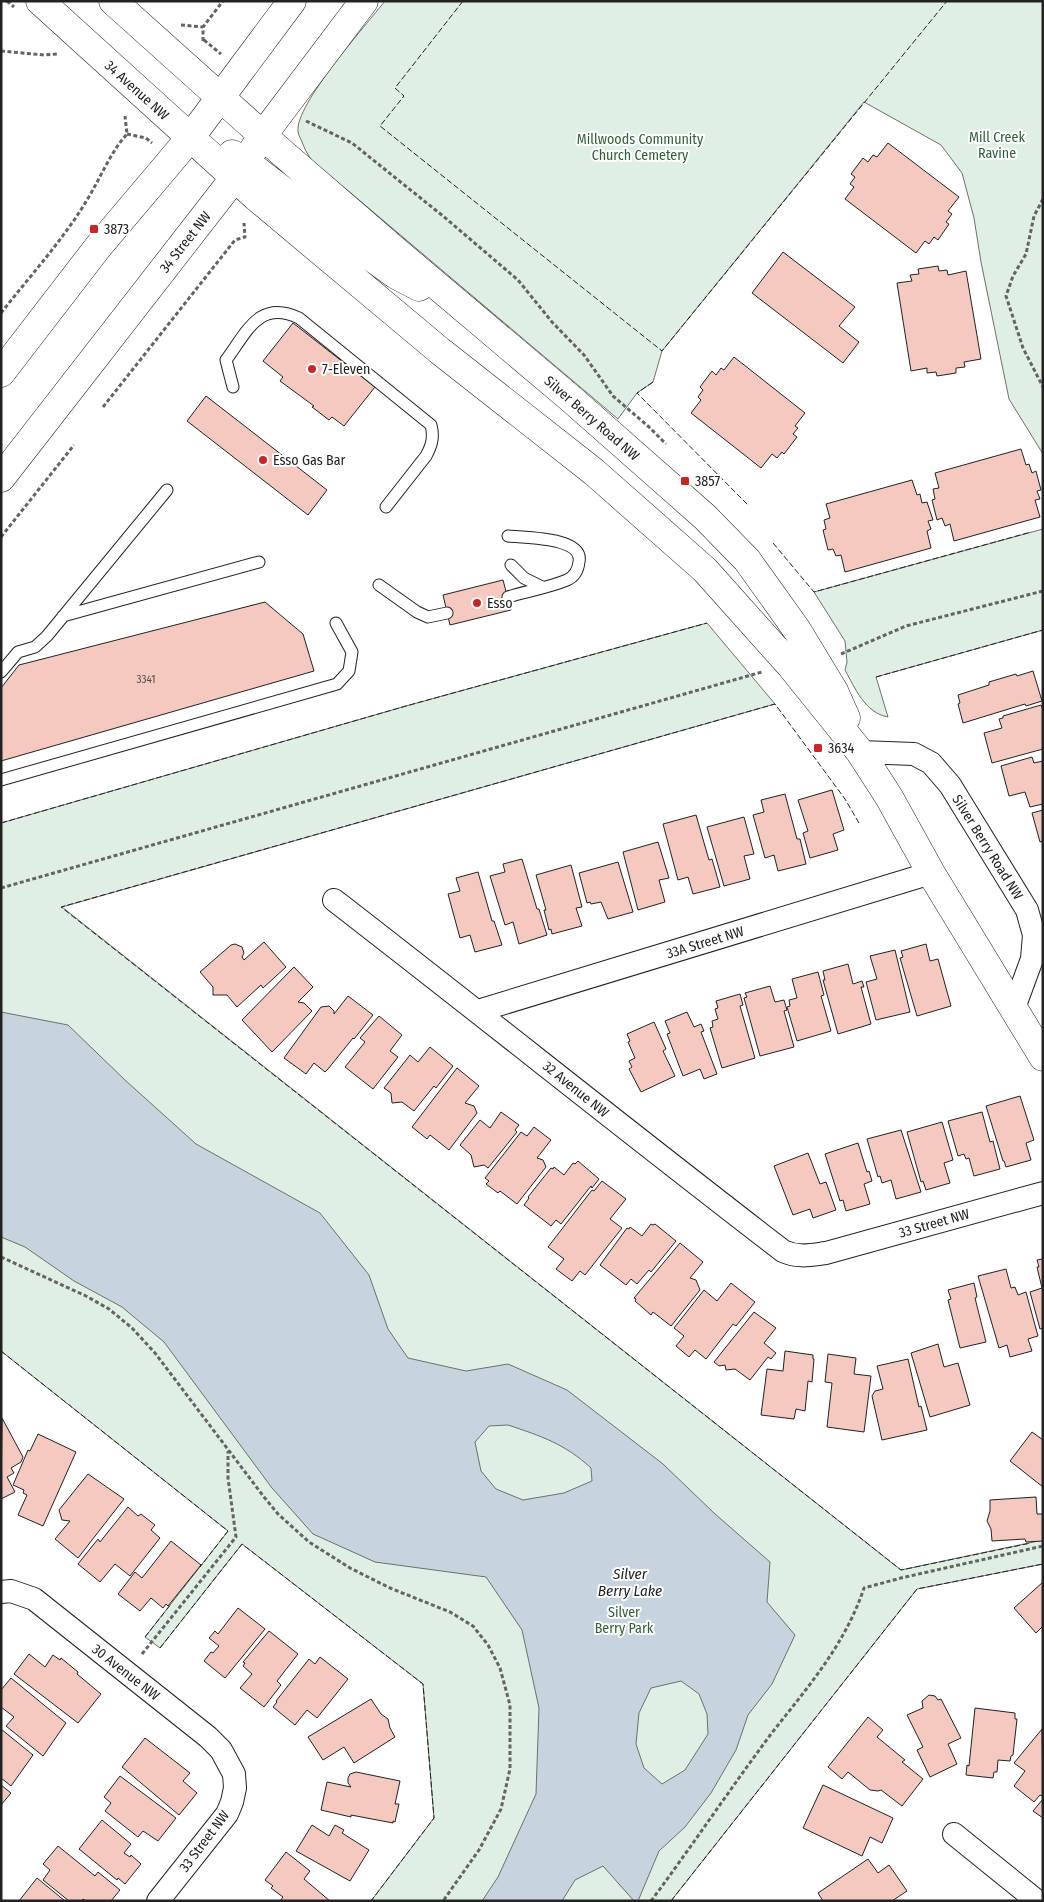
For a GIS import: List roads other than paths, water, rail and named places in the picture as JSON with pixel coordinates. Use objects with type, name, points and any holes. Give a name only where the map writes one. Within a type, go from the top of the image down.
[{"type":"street","name":"34 Avenue NW","points":[[40,1],[190,138],[241,170]]},
{"type":"street","points":[[113,1],[263,136]]},
{"type":"street","points":[[1,373],[98,247],[190,138],[292,1]]},
{"type":"street","name":"34 Street NW","points":[[1,478],[241,170],[263,136],[364,1]]},
{"type":"street","name":"Silver Berry Road NW","points":[[263,136],[570,398],[705,517],[747,560],[818,662],[834,691],[860,752]]},
{"type":"street","points":[[241,170],[342,236],[396,275],[467,311]]},
{"type":"street","name":"Silver Berry Road NW","points":[[241,170],[256,197],[440,351],[594,472],[705,570],[790,665],[860,752],[889,796],[931,872],[1043,1057]]},
{"type":"street","name":"Silver Berry Road NW","points":[[860,752],[914,754],[931,762],[950,785],[1027,910],[1034,935],[1032,959],[1014,1008]]},
{"type":"street","name":"33A Street NW","points":[[478,1011],[931,872]]},
{"type":"street","name":"32 Avenue NW","points":[[334,900],[783,1251],[793,1256],[826,1253]]},
{"type":"street","name":"33 Street NW","points":[[826,1253],[1043,1193]]},
{"type":"street","name":"30 Avenue NW","points":[[1,1592],[11,1591],[34,1599],[127,1672],[221,1750],[230,1762],[234,1774]]},
{"type":"street","name":"33 Street NW","points":[[158,1901],[227,1814],[235,1788],[234,1774]]},
{"type":"street","points":[[954,1834],[1037,1901]]},
{"type":"lane","points":[[233,387],[226,360],[252,324],[269,312],[285,313],[299,318],[431,425],[434,435],[431,447],[386,507]]},
{"type":"lane","points":[[1,672],[18,652],[35,647],[167,490]]},
{"type":"lane","points":[[508,536],[564,542],[575,548],[580,558],[577,571],[568,580],[508,597]]},
{"type":"lane","points":[[63,616],[259,562]]},
{"type":"lane","points":[[511,565],[524,578],[542,587]]},
{"type":"lane","points":[[379,585],[423,615],[428,617],[447,613]]},
{"type":"lane","points":[[1,780],[337,684],[349,671],[352,652],[336,623]]},
{"type":"water","name":"Silver Berry Lake","points":[[1,1012],[68,1025],[196,1144],[320,1213],[369,1275],[388,1329],[408,1358],[466,1371],[508,1364],[567,1390],[663,1464],[714,1513],[770,1562],[767,1602],[795,1635],[772,1684],[748,1715],[736,1750],[711,1793],[685,1827],[659,1851],[638,1901],[634,1901],[603,1866],[575,1880],[562,1901],[482,1901],[498,1877],[536,1794],[539,1708],[522,1630],[486,1577],[375,1562],[313,1534],[272,1488],[164,1342],[122,1307],[74,1281],[25,1247],[1,1237]],"holes":[[[508,1425],[542,1437],[572,1453],[591,1468],[592,1481],[564,1493],[523,1500],[496,1489],[481,1471],[475,1442],[489,1426]],[[681,1681],[699,1694],[707,1714],[708,1734],[685,1770],[662,1784],[644,1768],[636,1744],[639,1713],[651,1688]]]},
{"type":"place","name":"3873","points":[[94,229]]},
{"type":"place","name":"7-Eleven","points":[[312,369]]},
{"type":"place","name":"Esso Gas Bar","points":[[263,460]]},
{"type":"place","name":"3857","points":[[685,481]]},
{"type":"place","name":"Esso","points":[[477,603]]},
{"type":"place","name":"3634","points":[[818,748]]},
{"type":"park label","name":"Mill Creek Ravine","points":[[997,146]]},
{"type":"park label","name":"Millwoods Community Church Cemetery","points":[[640,148]]},
{"type":"park label","name":"Silver Berry Park","points":[[624,1620]]}]
